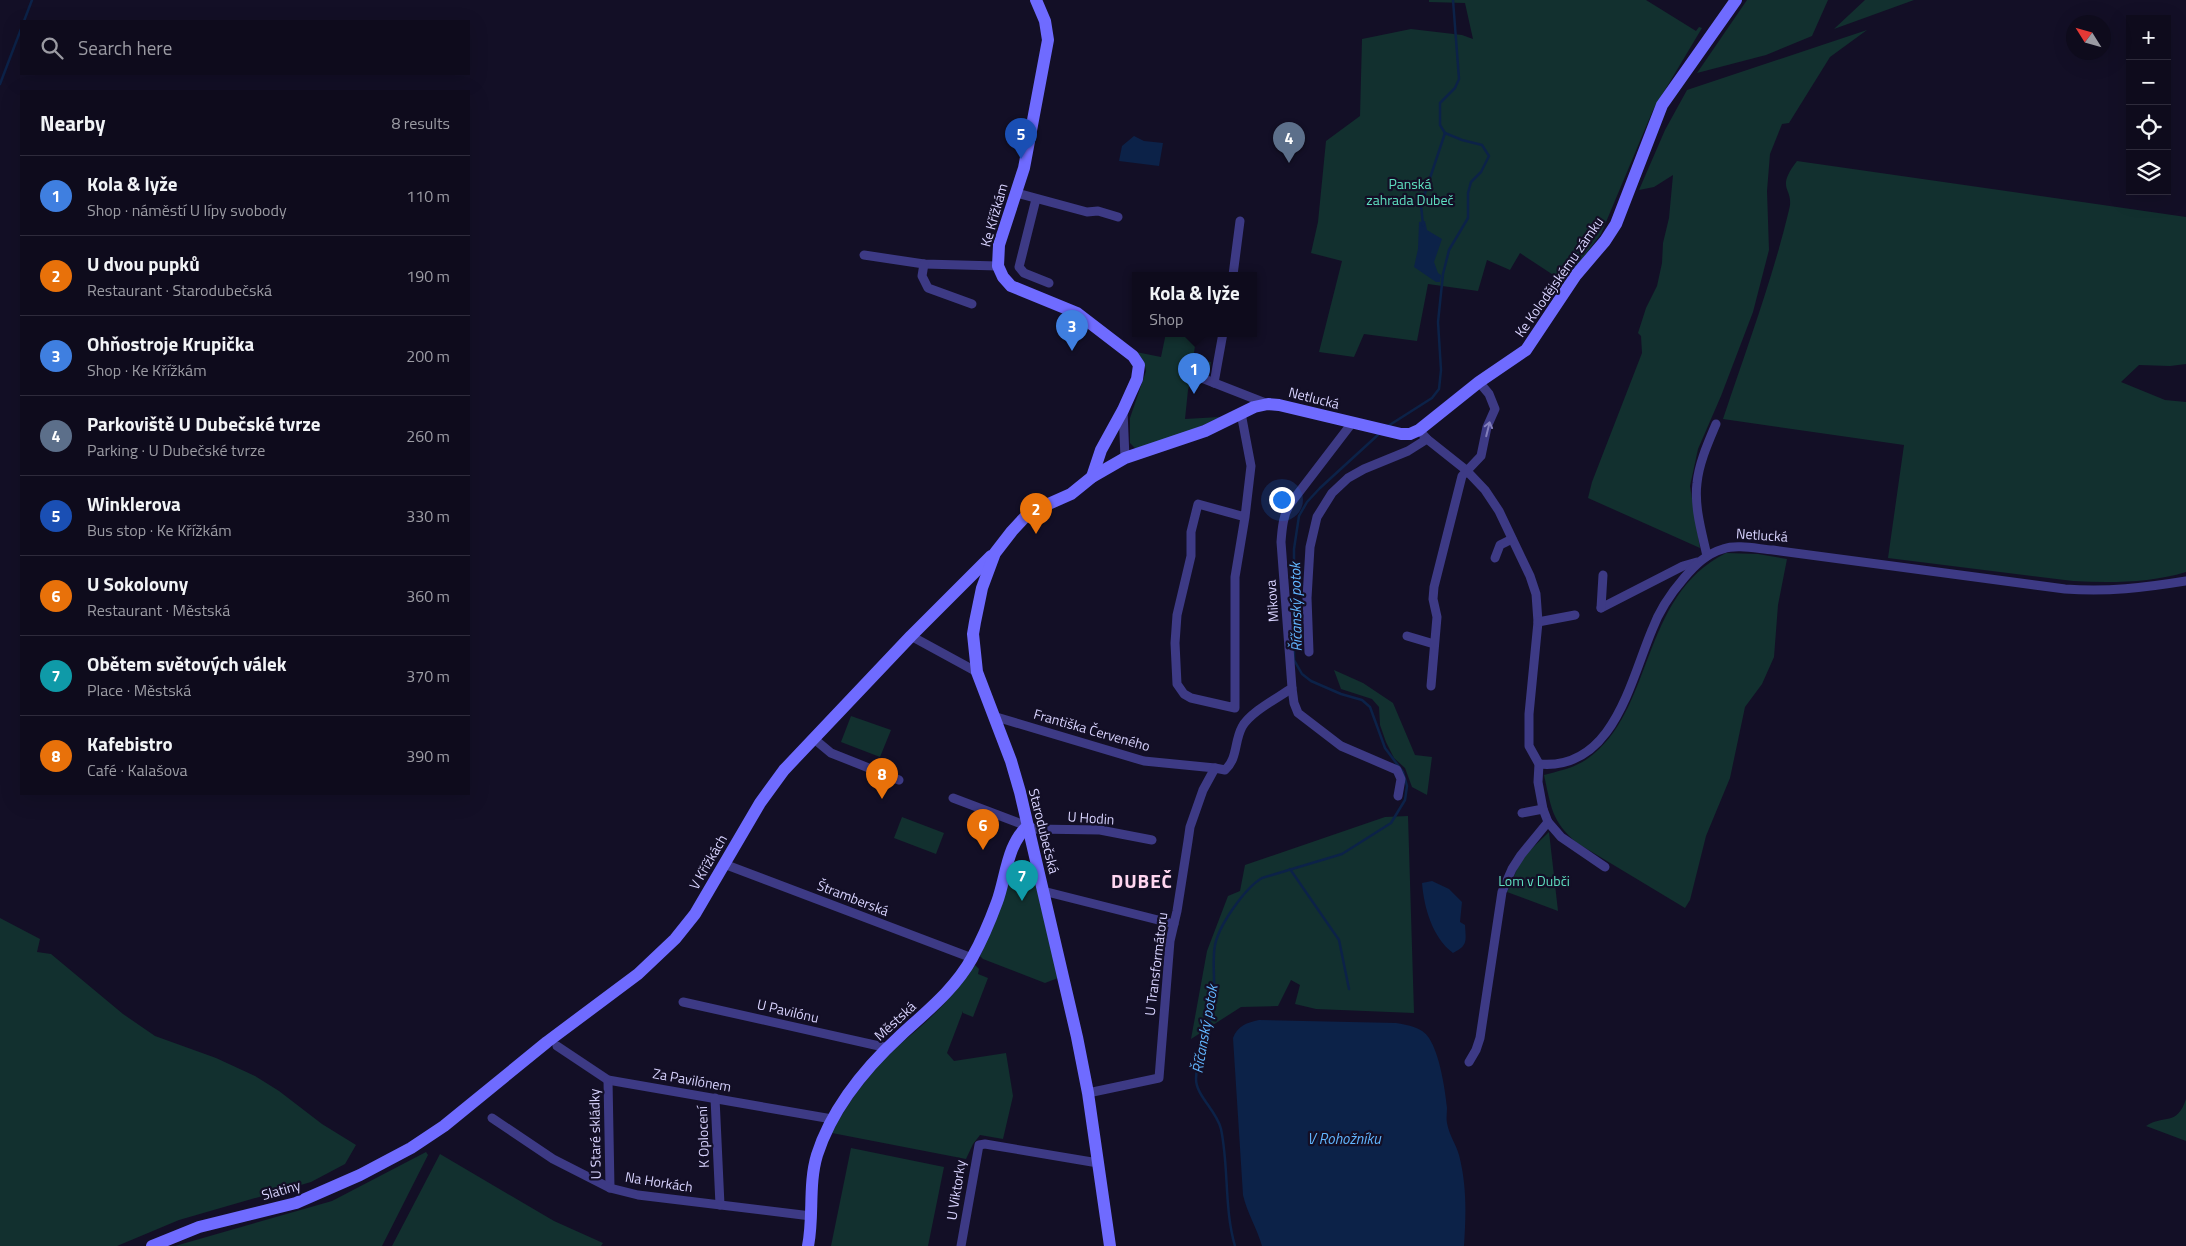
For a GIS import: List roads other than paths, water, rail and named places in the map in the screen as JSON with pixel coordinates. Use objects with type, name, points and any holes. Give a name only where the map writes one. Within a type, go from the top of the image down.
[{"type":"street","name":"Ke Křížkám","points":[[1036,0],[1045,21],[1048,40],[1032,130],[1017,193],[999,245],[998,266],[1003,277],[1011,286],[1077,313],[1133,356],[1139,365],[1140,371],[1123,410]]},
{"type":"street","name":"Ke Kolodějskému zámku","points":[[1423,435],[1479,382],[1526,350],[1576,275],[1610,233],[1625,203],[1645,145],[1662,105],[1736,0]]},
{"type":"street","points":[[1017,193],[1087,212],[1098,211],[1118,217]]},
{"type":"street","points":[[1036,199],[1019,267],[1024,273],[1049,283]]},
{"type":"street","points":[[1233,272],[1240,221]]},
{"type":"street","points":[[864,255],[924,264],[998,266]]},
{"type":"street","points":[[924,264],[922,276],[928,288],[972,304]]},
{"type":"street","points":[[1214,383],[1222,337]]},
{"type":"street","points":[[1194,376],[1268,404]]},
{"type":"street","points":[[1431,686],[1437,618],[1432,594],[1462,476],[1481,456],[1487,427],[1496,409],[1489,394],[1479,382]]},
{"type":"street","name":"Netlucká","points":[[1092,476],[1125,458],[1205,431],[1241,413],[1268,404],[1287,406],[1401,434],[1423,435]]},
{"type":"street","points":[[1123,410],[1125,458]]},
{"type":"street","points":[[1092,476],[1101,450],[1123,410]]},
{"type":"street","points":[[1241,413],[1251,466],[1245,516],[1235,577],[1235,708],[1191,698],[1184,694],[1177,684],[1175,643],[1177,615],[1191,556],[1190,532],[1198,504],[1245,516]]},
{"type":"street","name":"Mikova","points":[[1352,423],[1290,504],[1283,523],[1281,542],[1292,688],[1294,703],[1298,713],[1341,746],[1397,770],[1401,779],[1398,796]]},
{"type":"street","points":[[1707,556],[1698,514],[1696,484],[1705,450],[1716,424]]},
{"type":"street","points":[[1309,652],[1306,598],[1310,547],[1317,518],[1332,493],[1348,478],[1408,451],[1423,435],[1466,470],[1490,498],[1530,576],[1536,594],[1538,622],[1529,714],[1529,746],[1539,764],[1538,782],[1543,809],[1548,822],[1561,837],[1605,867]]},
{"type":"street","name":"Starodubečská","points":[[1092,476],[1071,494],[1035,510],[1025,517],[995,553],[982,588],[973,634],[977,672],[1011,760],[1043,891],[1088,1093],[1110,1246]]},
{"type":"street","points":[[1495,558],[1500,545],[1512,539]]},
{"type":"street","name":"Netlucká","points":[[1539,764],[1551,765],[1569,762],[1584,755],[1598,742],[1615,720],[1629,691],[1652,628],[1673,592],[1697,562],[1724,548],[1773,550],[2065,590],[2100,592],[2138,589],[2186,581]]},
{"type":"street","name":"V Křížkách","points":[[412,1148],[444,1126],[547,1042],[610,996],[653,961],[676,939],[695,914],[772,786],[813,738],[910,636],[976,569],[995,553]]},
{"type":"street","points":[[1604,575],[1601,608],[1683,566],[1697,562]]},
{"type":"street","points":[[1538,622],[1574,615]]},
{"type":"street","points":[[910,636],[977,672]]},
{"type":"street","points":[[1407,636],[1434,644]]},
{"type":"street","points":[[1215,768],[1225,770],[1235,756],[1237,740],[1243,725],[1250,717],[1292,688]]},
{"type":"street","name":"Františka Červeného","points":[[993,716],[1144,761],[1215,768]]},
{"type":"street","points":[[813,738],[832,753],[899,780]]},
{"type":"street","name":"U Transformátoru","points":[[1088,1093],[1159,1078],[1170,946],[1190,827],[1204,790],[1215,768]]},
{"type":"street","name":"U Hodin","points":[[953,798],[1035,829],[1100,830],[1152,840]]},
{"type":"street","points":[[1522,813],[1543,809]]},
{"type":"street","points":[[1469,1062],[1480,1038],[1502,892],[1512,869],[1521,855],[1548,822]]},
{"type":"street","name":"Městská","points":[[808,1246],[814,1165],[832,1119],[858,1080],[888,1048],[938,1002],[951,988],[972,958],[998,902],[1017,838],[1028,826]]},
{"type":"street","name":"Štramberská","points":[[724,864],[972,958]]},
{"type":"street","points":[[1043,891],[1174,924]]},
{"type":"street","name":"U Pavilónu","points":[[683,1002],[888,1048]]},
{"type":"street","name":"Za Pavilónem","points":[[557,1046],[608,1080],[832,1119]]},
{"type":"street","name":"U Staré skládky","points":[[608,1080],[610,1188]]},
{"type":"street","name":"K Oplocení","points":[[715,1098],[720,1205]]},
{"type":"street","name":"Na Horkách","points":[[492,1118],[553,1159],[610,1188],[638,1195],[811,1216]]},
{"type":"street","name":"U Viktorky","points":[[961,1246],[976,1149],[979,1145],[985,1144],[1098,1163]]},
{"type":"street","name":"Slatiny","points":[[152,1246],[199,1227],[296,1203],[360,1175],[412,1148]]},
{"type":"water","points":[[1134,136],[1144,141],[1163,143],[1159,166],[1119,161],[1122,146]]},
{"type":"water","points":[[1425,221],[1427,230],[1442,239],[1434,262],[1438,273],[1441,275],[1440,282],[1436,282],[1414,267],[1418,249],[1419,222]]},
{"type":"water","points":[[1432,881],[1449,889],[1462,902],[1460,922],[1465,925],[1466,939],[1464,945],[1453,953],[1434,930],[1427,911],[1422,883]]},
{"type":"water","name":"V Rohožníku","points":[[1259,1020],[1396,1023],[1414,1027],[1426,1034],[1433,1045],[1439,1063],[1446,1100],[1447,1123],[1462,1167],[1465,1200],[1464,1246],[1262,1246],[1243,1195],[1233,1038],[1240,1027]]},
{"type":"waterway","points":[[24,20],[32,0]]},
{"type":"waterway","name":"Říčanský potok","points":[[1388,426],[1432,398],[1439,389],[1441,370],[1438,322],[1443,274],[1449,250],[1468,218],[1468,193],[1471,182],[1481,172],[1489,156],[1482,145],[1445,133],[1440,125],[1440,103],[1455,88],[1459,79],[1453,0]]},
{"type":"waterway","points":[[0,84],[20,32]]},
{"type":"waterway","points":[[1423,225],[1421,205],[1445,133]]},
{"type":"waterway","name":"Říčanský potok","points":[[1235,1246],[1229,1217],[1221,1129],[1219,1122],[1199,1091],[1196,1079],[1196,1072],[1212,1011],[1214,951],[1217,937],[1241,898],[1255,883],[1262,878],[1342,854],[1391,823],[1405,800],[1407,786],[1403,772],[1385,748],[1370,707],[1362,700],[1341,694],[1311,681],[1302,674],[1294,660],[1294,632],[1297,619],[1294,549],[1299,516],[1307,502],[1320,488],[1380,433]]},
{"type":"waterway","points":[[1290,869],[1339,940],[1349,989]]},
{"type":"place","name":"Winklerova","points":[[1021,159]]},
{"type":"place","name":"Parkoviště U Dubečské tvrze","points":[[1289,163]]},
{"type":"place","name":"Ohňostroje Krupička","points":[[1072,351]]},
{"type":"place","name":"Kola & lyže","points":[[1194,394]]},
{"type":"place","name":"U dvou pupků","points":[[1036,534]]},
{"type":"place","name":"Kafebistro","points":[[882,799]]},
{"type":"place","name":"U Sokolovny","points":[[983,850]]},
{"type":"place","name":"Obětem světových válek","points":[[1022,901]]},
{"type":"district","name":"DUBEČ","points":[[1142,881]]},
{"type":"park label","name":"Panská zahrada Dubeč","points":[[1410,192]]},
{"type":"park label","name":"Lom v Dubči","points":[[1534,881]]}]
